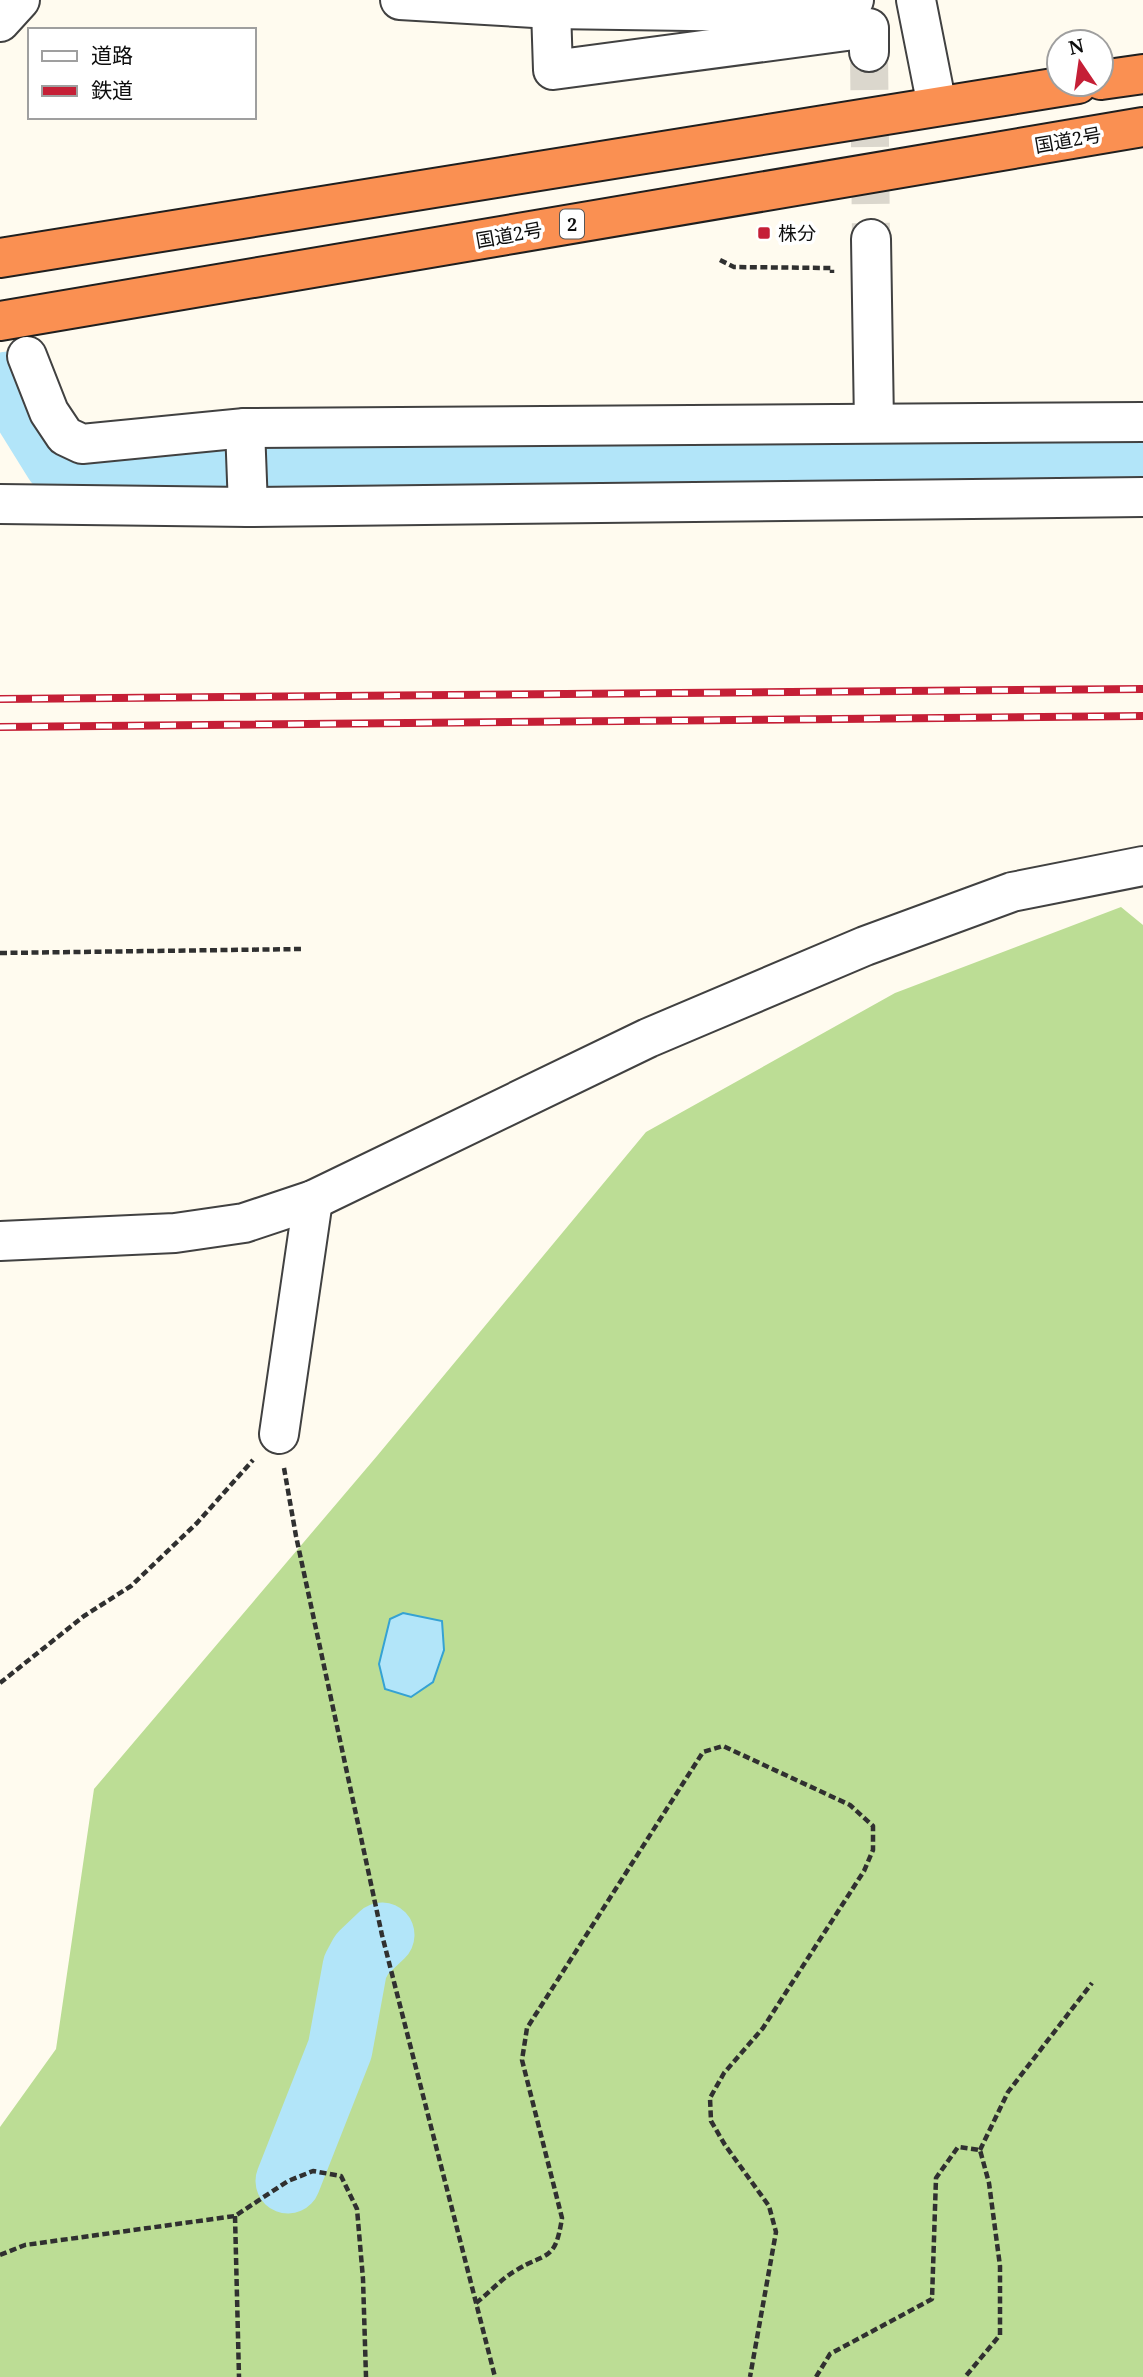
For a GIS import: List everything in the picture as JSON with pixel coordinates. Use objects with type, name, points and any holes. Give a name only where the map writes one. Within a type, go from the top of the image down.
[{"type":"highway","points":[[1115,78],[1143,74]]},
{"type":"highway","points":[[0,258],[1045,89]]},
{"type":"highway","name":"国道2号","points":[[0,321],[1143,127]]},
{"type":"street","points":[[0,22],[20,0]]},
{"type":"street","points":[[400,0],[551,9],[759,12],[814,9],[854,0]]},
{"type":"street","points":[[916,0],[937,106]]},
{"type":"street","points":[[551,9],[554,70],[869,28],[869,52]]},
{"type":"street","points":[[871,239],[874,424]]},
{"type":"street","points":[[27,356],[49,412],[65,436],[82,444],[245,432],[1143,422]]},
{"type":"street","points":[[245,432],[247,501]]},
{"type":"street","points":[[0,504],[1143,496]]},
{"type":"street","points":[[0,1241],[189,1231],[244,1223],[313,1200],[648,1038],[864,946],[1012,892],[1143,866]]},
{"type":"street","points":[[279,1434],[313,1200]]},
{"type":"path","points":[[720,260],[734,267],[832,268],[833,282]]},
{"type":"path","points":[[0,953],[303,949]]},
{"type":"path","points":[[0,1683],[84,1616],[131,1586],[197,1523],[279,1434]]},
{"type":"path","points":[[279,1434],[296,1536],[382,1935],[495,2377]]},
{"type":"path","points":[[476,2303],[515,2271],[543,2259],[558,2243],[562,2218],[522,2060],[527,2028],[703,1752],[723,1746],[850,1805],[873,1826],[873,1850],[864,1871],[763,2028],[724,2073],[710,2098],[711,2121],[769,2206],[776,2232],[750,2377]]},
{"type":"path","points":[[965,2377],[1000,2334],[1000,2266],[989,2183],[980,2150],[1008,2092],[1092,1983]]},
{"type":"path","points":[[816,2377],[830,2354],[932,2299],[936,2178],[958,2147],[980,2150]]},
{"type":"path","points":[[0,2255],[25,2245],[235,2216],[289,2181],[313,2171],[341,2176],[357,2209],[363,2279],[366,2377]]},
{"type":"path","points":[[235,2216],[239,2377]]},
{"type":"green space","points":[[1121,907],[1143,925],[1143,2377],[0,2377],[0,2127],[56,2049],[94,1789],[377,1456],[646,1132],[895,993]]},
{"type":"water","points":[[403,1613],[442,1621],[444,1650],[433,1682],[411,1697],[385,1689],[379,1664],[390,1619]]},
{"type":"waterway","points":[[8,384],[56,461],[125,465],[1143,452]]},
{"type":"waterway","points":[[288,2181],[340,2049],[355,1967],[362,1954],[382,1935]]},
{"type":"tunnel","points":[[869,52],[871,239]]},
{"type":"railway","points":[[0,699],[1143,689]]},
{"type":"railway","points":[[0,727],[1143,716]]},
{"type":"place","name":"株分","points":[[764,233]]}]
